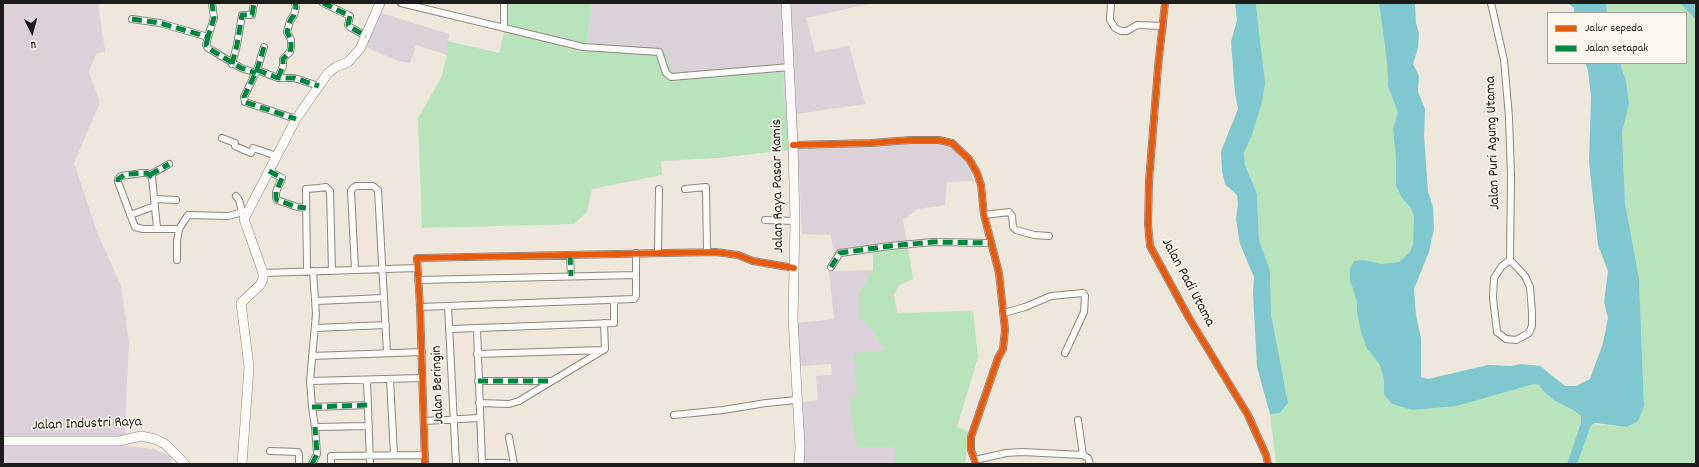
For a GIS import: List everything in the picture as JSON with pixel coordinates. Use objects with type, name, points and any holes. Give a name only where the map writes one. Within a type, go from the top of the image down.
[{"type":"street","points":[[212,3],[214,18],[206,47],[232,64],[278,78],[294,78],[319,86]]},
{"type":"street","points":[[232,64],[242,15],[251,16],[254,3]]},
{"type":"street","points":[[278,78],[283,66],[283,59],[290,51],[292,44],[287,32],[290,21],[294,15],[296,7],[295,3]]},
{"type":"street","points":[[323,3],[350,16],[348,25],[366,36]]},
{"type":"street","points":[[244,215],[296,119],[319,86],[336,67],[348,62],[355,56],[366,36],[380,3]]},
{"type":"street","points":[[401,3],[583,47],[659,52],[668,76],[790,68]]},
{"type":"street","points":[[504,3],[504,28]]},
{"type":"street","name":"Jalan Raya Pasar Kamis","points":[[786,3],[793,145],[795,221],[794,318],[800,447],[799,464]]},
{"type":"street","points":[[1111,3],[1110,20],[1112,24],[1121,31],[1127,31],[1138,25],[1163,26]]},
{"type":"street","name":"Jalan Padi Utama","points":[[1165,3],[1158,67],[1149,181],[1148,224],[1150,246],[1154,256],[1189,318],[1248,415],[1266,454],[1268,464]]},
{"type":"street","name":"Jalan Puri Agung Utama","points":[[1491,3],[1504,60],[1509,109],[1511,169],[1510,260]]},
{"type":"street","points":[[132,19],[167,25],[208,37]]},
{"type":"street","points":[[264,47],[256,71],[244,97],[245,102],[296,119]]},
{"type":"street","points":[[222,138],[235,143],[234,146],[251,153],[253,148],[277,156]]},
{"type":"street","points":[[793,145],[939,140],[952,143],[969,160],[977,173],[981,184],[984,215],[990,244],[999,273],[1004,313],[1005,344],[998,358],[971,437],[971,450],[975,462],[1006,453],[1083,455],[1088,458],[1090,464]]},
{"type":"street","points":[[150,175],[169,164]]},
{"type":"street","points":[[269,171],[282,178],[276,192],[277,200],[297,207],[306,208]]},
{"type":"street","points":[[157,228],[152,177],[148,173],[136,173],[126,174],[118,178],[118,182],[135,227],[138,228],[179,229]]},
{"type":"street","points":[[356,270],[351,191],[354,187],[374,186],[378,190],[387,353]]},
{"type":"street","points":[[685,189],[706,187],[707,252]]},
{"type":"street","points":[[312,464],[317,454],[310,381],[316,301],[310,271],[306,189],[329,189],[332,271]]},
{"type":"street","points":[[658,253],[659,189]]},
{"type":"street","points":[[236,196],[239,200],[263,273],[262,282],[241,304],[249,367],[242,464]]},
{"type":"street","points":[[154,199],[176,200]]},
{"type":"street","points":[[130,215],[155,206]]},
{"type":"street","points":[[984,215],[1009,212],[1012,216],[1013,227],[1016,230],[1034,235],[1049,236]]},
{"type":"street","points":[[177,260],[177,241],[179,229],[188,216],[244,215]]},
{"type":"street","points":[[765,220],[795,221]]},
{"type":"street","points":[[831,267],[840,253],[933,242],[990,244]]},
{"type":"street","points":[[425,464],[422,352],[417,258],[707,252],[729,253],[753,261],[794,268]]},
{"type":"street","points":[[420,307],[636,298],[636,254]]},
{"type":"street","points":[[570,255],[571,276]]},
{"type":"street","points":[[1510,260],[1525,276],[1530,286],[1532,312],[1532,326],[1529,333],[1516,340],[1506,339],[1497,332],[1493,298],[1494,278],[1502,266],[1510,260]]},
{"type":"street","points":[[263,273],[417,268]]},
{"type":"street","points":[[418,280],[636,275]]},
{"type":"street","points":[[1004,313],[1032,305],[1051,296],[1083,293],[1085,296],[1084,312],[1065,353]]},
{"type":"street","points":[[316,301],[384,298]]},
{"type":"street","points":[[450,329],[614,323],[614,300]]},
{"type":"street","name":"Jalan Beringin","points":[[448,306],[456,464]]},
{"type":"street","points":[[604,323],[604,350]]},
{"type":"street","points":[[315,328],[386,325]]},
{"type":"street","points":[[477,328],[479,418],[482,464],[508,464]]},
{"type":"street","points":[[477,354],[604,350]]},
{"type":"street","points":[[479,402],[515,403],[604,350]]},
{"type":"street","points":[[312,356],[422,352]]},
{"type":"street","points":[[310,381],[422,378]]},
{"type":"street","points":[[390,379],[394,456]]},
{"type":"street","points":[[367,380],[370,464]]},
{"type":"street","points":[[478,381],[551,381]]},
{"type":"street","points":[[674,415],[797,400]]},
{"type":"street","points":[[312,407],[368,405]]},
{"type":"street","points":[[424,421],[479,418]]},
{"type":"street","points":[[1078,420],[1083,455]]},
{"type":"street","points":[[315,427],[369,426]]},
{"type":"street","name":"Jalan Industri Raya","points":[[3,441],[119,441],[142,436],[156,439],[166,444],[185,464]]},
{"type":"street","points":[[509,437],[514,464]]},
{"type":"street","points":[[270,451],[298,452],[299,464]]},
{"type":"street","points":[[317,454],[331,456],[424,455]]},
{"type":"street","points":[[331,456],[331,464]]},
{"type":"shaded area","points":[[3,3],[98,3],[105,51],[96,54],[89,72],[100,102],[74,163],[97,232],[121,286],[129,342],[124,446],[154,449],[171,456],[171,464],[3,464]]},
{"type":"shaded area","points":[[592,3],[873,3],[806,18],[815,52],[849,46],[865,104],[797,114],[785,113],[782,67],[673,73],[587,46]]},
{"type":"shaded area","points":[[378,12],[449,34],[447,55],[416,45],[410,63],[398,61],[366,47]]},
{"type":"shaded area","points":[[887,142],[958,144],[974,181],[947,182],[945,205],[917,209],[903,220],[908,249],[834,253],[831,235],[802,234],[798,149]]},
{"type":"shaded area","points":[[873,270],[859,293],[859,318],[871,328],[885,350],[857,396],[850,398],[895,447],[895,464],[804,464],[803,402],[818,400],[816,376],[832,375],[831,364],[801,366],[796,323],[834,319],[829,271]]},
{"type":"green space","points":[[505,3],[592,3],[587,46],[665,51],[673,73],[782,67],[785,113],[797,114],[798,149],[718,158],[661,161],[662,175],[592,189],[587,212],[574,224],[422,228],[418,118],[441,78],[447,55],[447,41],[499,53],[506,26]]},
{"type":"green space","points":[[1258,3],[1379,3],[1387,62],[1388,86],[1398,113],[1393,129],[1396,160],[1396,186],[1402,198],[1411,208],[1415,216],[1413,244],[1410,252],[1399,262],[1381,264],[1365,260],[1350,280],[1357,302],[1357,312],[1367,349],[1380,365],[1384,380],[1384,394],[1392,404],[1412,410],[1457,406],[1534,384],[1539,385],[1544,392],[1555,401],[1581,416],[1582,423],[1627,427],[1644,406],[1639,278],[1625,203],[1622,132],[1629,104],[1626,81],[1620,64],[1687,64],[1687,12],[1607,12],[1605,7],[1606,3],[1680,3],[1683,6],[1696,20],[1696,464],[1276,464],[1270,414],[1280,413],[1288,403],[1271,314],[1270,270],[1259,240],[1257,194],[1245,165],[1244,153],[1252,135],[1260,48],[1256,5]]},
{"type":"green space","points":[[908,249],[913,279],[899,285],[894,295],[897,313],[973,311],[978,357],[957,427],[969,432],[965,464],[895,464],[895,447],[857,447],[849,398],[857,396],[854,353],[885,350],[871,328],[859,319],[859,293],[873,270],[873,251]]},
{"type":"water","points":[[1235,3],[1258,3],[1256,5],[1265,83],[1262,102],[1252,135],[1244,153],[1245,165],[1257,194],[1259,240],[1270,270],[1271,314],[1288,403],[1280,413],[1270,414],[1257,367],[1253,293],[1254,277],[1240,244],[1236,219],[1238,205],[1237,195],[1225,184],[1222,171],[1221,151],[1238,109],[1235,94],[1231,42],[1237,20]]},
{"type":"water","points":[[1379,3],[1415,3],[1416,23],[1419,33],[1418,48],[1413,64],[1419,76],[1418,92],[1425,109],[1424,136],[1428,191],[1433,207],[1434,228],[1429,252],[1414,289],[1416,315],[1421,338],[1421,377],[1428,379],[1488,365],[1511,366],[1522,364],[1540,366],[1565,386],[1576,386],[1590,379],[1603,343],[1608,318],[1604,302],[1608,271],[1598,245],[1589,162],[1591,97],[1588,70],[1585,64],[1620,64],[1626,81],[1629,104],[1622,132],[1625,203],[1639,278],[1644,406],[1638,421],[1627,427],[1595,423],[1591,425],[1577,464],[1567,464],[1581,423],[1581,416],[1555,401],[1544,392],[1539,385],[1534,384],[1457,406],[1412,410],[1392,404],[1384,394],[1384,380],[1380,365],[1367,349],[1361,332],[1357,312],[1357,302],[1350,280],[1350,268],[1354,261],[1365,260],[1381,264],[1399,262],[1410,252],[1413,244],[1414,216],[1411,208],[1402,198],[1396,186],[1396,160],[1393,129],[1398,113],[1388,86],[1387,62]]},
{"type":"water","points":[[1568,3],[1606,3],[1607,12],[1574,12],[1574,8]]},
{"type":"water","points":[[1680,3],[1696,3],[1696,20],[1683,6]]},
{"type":"marked path","points":[[132,19],[160,23],[208,37],[214,18],[212,3]]},
{"type":"marked path","points":[[232,64],[242,15],[252,15],[254,3]]},
{"type":"marked path","points":[[278,78],[283,66],[283,59],[290,52],[291,40],[287,32],[290,21],[294,15],[296,7],[295,3]]},
{"type":"marked path","points":[[323,3],[350,16],[348,25],[366,36]]},
{"type":"marked path","points":[[208,37],[206,45],[208,48],[241,68],[256,73]]},
{"type":"marked path","points":[[264,47],[257,70],[244,97],[245,102],[296,119]]},
{"type":"marked path","points":[[257,70],[278,78],[294,78],[319,86]]},
{"type":"marked path","points":[[150,175],[169,164]]},
{"type":"marked path","points":[[269,171],[282,178],[276,192],[277,200],[297,207],[306,208]]},
{"type":"marked path","points":[[118,182],[118,179],[126,174],[147,173],[152,177]]},
{"type":"marked path","points":[[831,267],[840,253],[933,242],[990,243]]},
{"type":"marked path","points":[[570,255],[571,276]]},
{"type":"marked path","points":[[478,381],[551,381]]},
{"type":"marked path","points":[[312,407],[368,405]]},
{"type":"marked path","points":[[312,464],[317,454],[315,427]]},
{"type":"cycle path","points":[[1165,3],[1158,67],[1149,181],[1148,224],[1150,246],[1189,318],[1248,415],[1266,455],[1268,464]]},
{"type":"cycle path","points":[[793,145],[939,140],[952,143],[969,159],[977,173],[981,185],[984,215],[999,273],[1005,330],[1003,349],[998,358],[971,437],[971,450],[976,464]]},
{"type":"cycle path","points":[[425,464],[417,258],[716,252],[738,255],[753,261],[794,268]]}]
